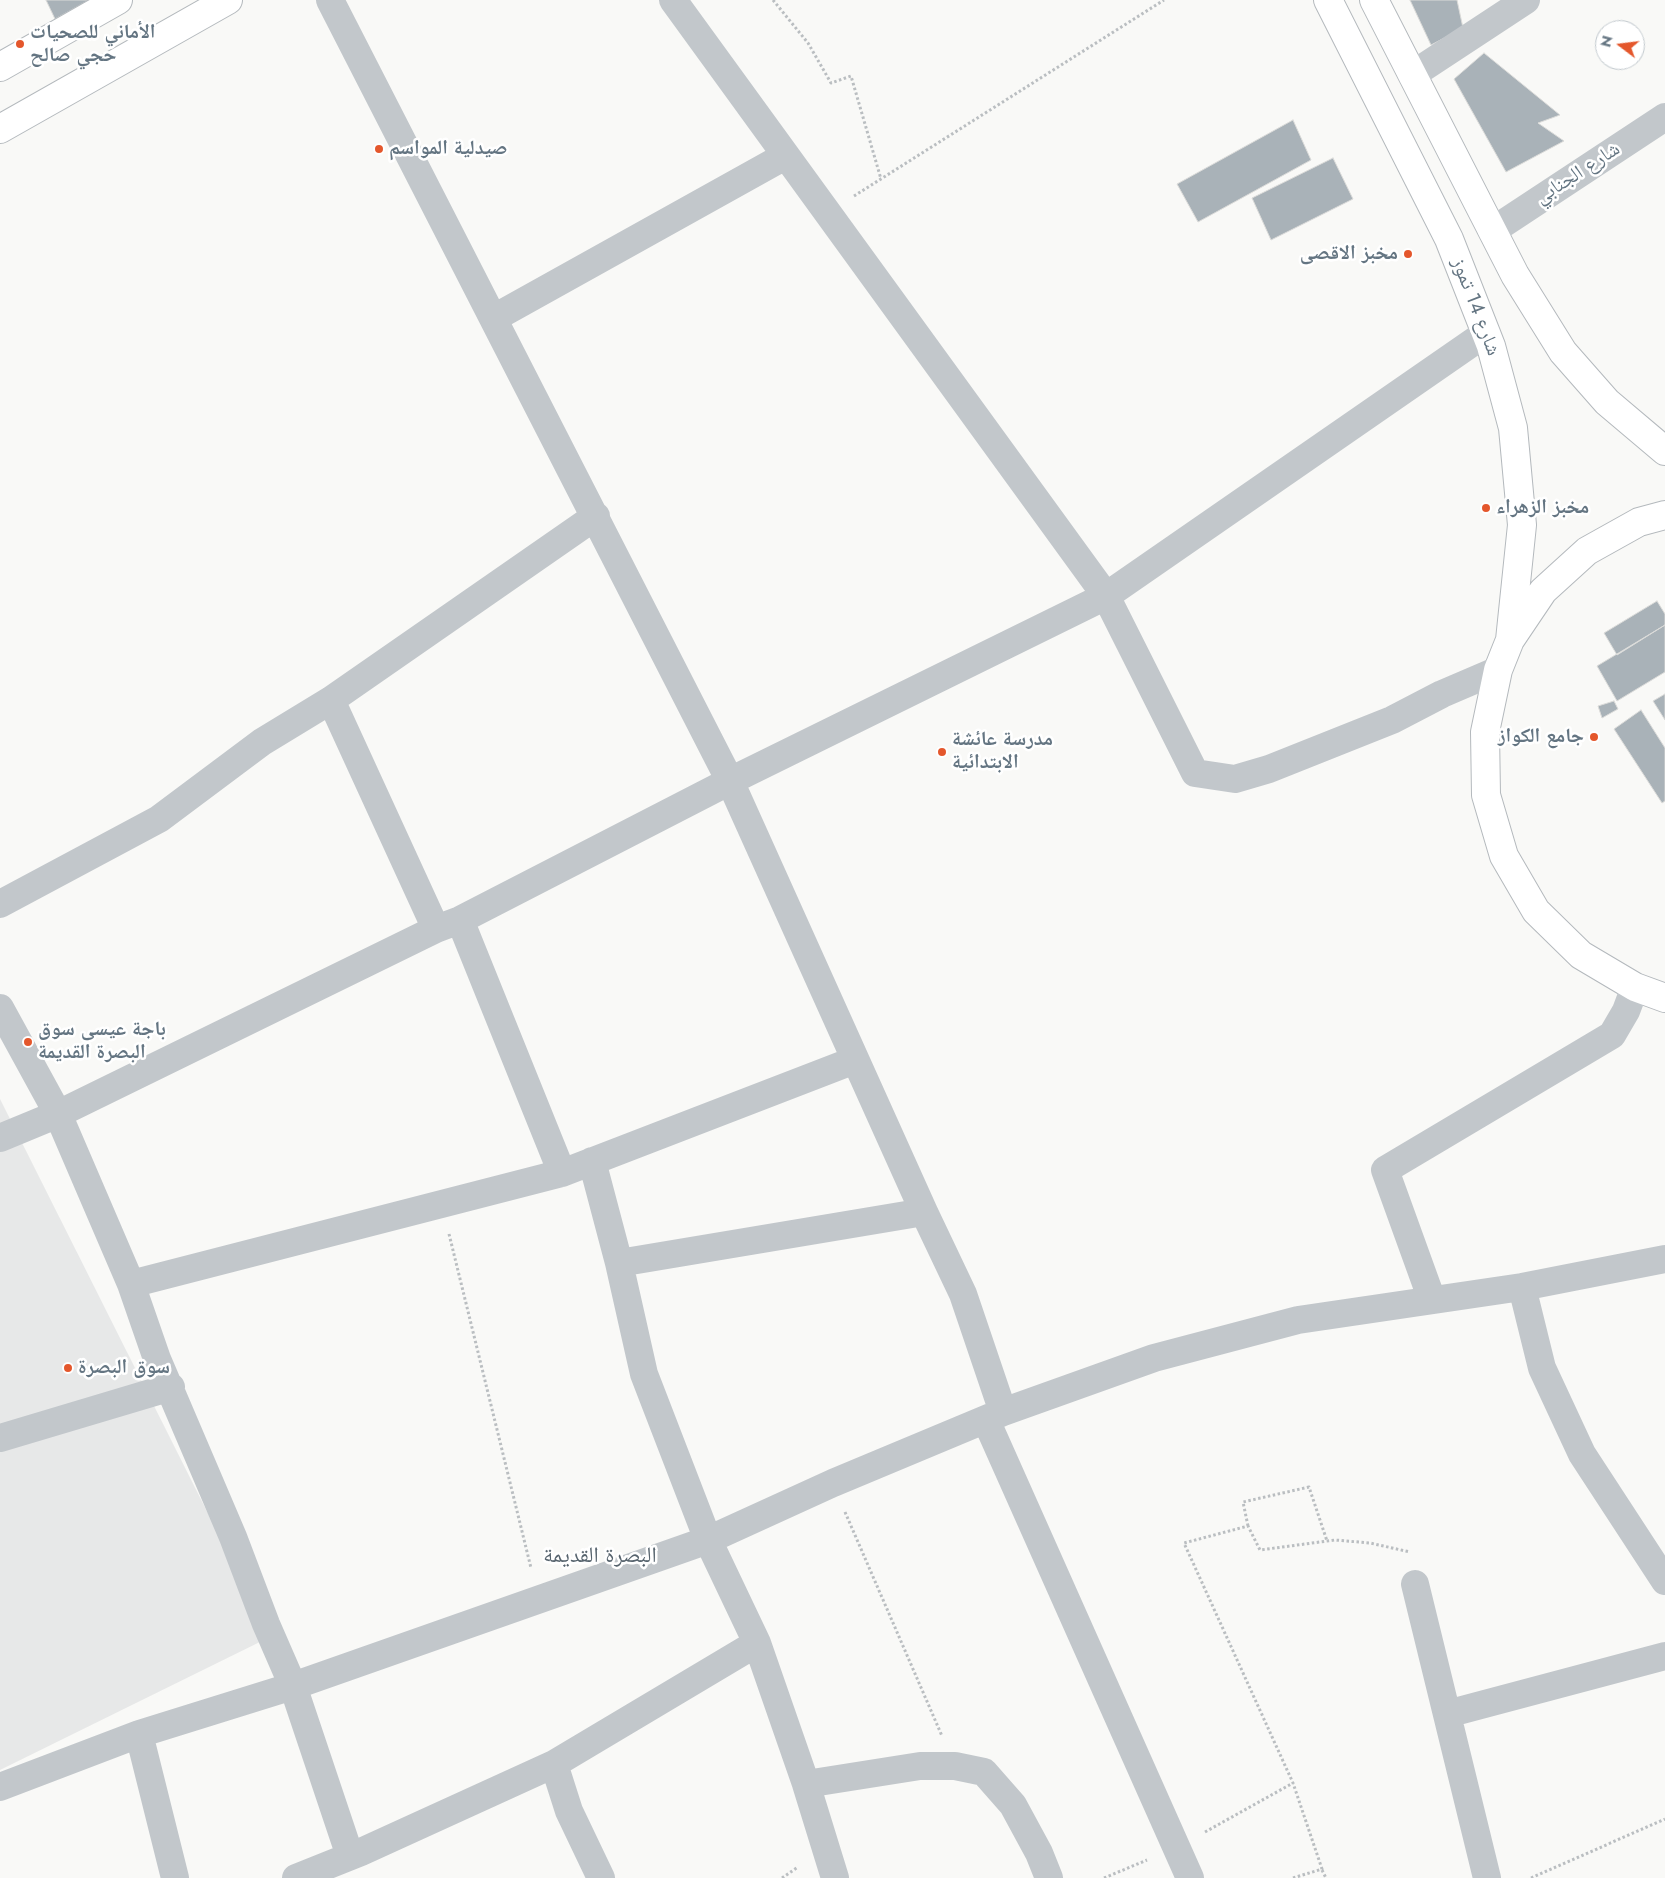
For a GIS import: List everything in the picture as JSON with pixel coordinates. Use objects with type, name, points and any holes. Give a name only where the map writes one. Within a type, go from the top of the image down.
[{"type":"main road","points":[[0,67],[118,0]]},
{"type":"main road","points":[[0,129],[228,0]]},
{"type":"main road","name":"شارع 14 تموز","points":[[1328,0],[1449,239],[1486,333],[1513,428],[1522,525],[1510,640]]},
{"type":"main road","points":[[1374,0],[1522,288],[1564,352],[1607,402],[1665,451]]},
{"type":"main road","points":[[1665,515],[1639,522],[1587,551],[1544,591],[1510,640],[1498,670],[1484,732],[1486,795],[1504,856],[1536,910],[1581,955],[1635,987],[1665,998]]},
{"type":"street","points":[[330,0],[596,516],[730,781],[924,1212],[963,1294],[994,1416],[1190,1878]]},
{"type":"street","points":[[673,0],[1106,596],[1195,773],[1235,779],[1269,769],[1392,720],[1442,694],[1498,670]]},
{"type":"street","points":[[1412,75],[1526,0]]},
{"type":"street","name":"شارع الجنابي","points":[[1492,231],[1665,117]]},
{"type":"street","points":[[494,318],[785,156]]},
{"type":"street","points":[[0,1138],[58,1114],[448,924],[730,781],[1106,596],[1486,333]]},
{"type":"street","points":[[0,904],[159,819],[262,742],[331,700],[596,516]]},
{"type":"street","points":[[331,700],[448,924],[562,1173]]},
{"type":"street","points":[[1432,1300],[1385,1170],[1612,1035],[1626,1011],[1635,987]]},
{"type":"street","points":[[0,1008],[58,1114],[131,1284],[157,1359],[171,1388],[293,1686],[336,1866]]},
{"type":"street","points":[[131,1284],[562,1173],[855,1060]]},
{"type":"street","points":[[592,1162],[619,1263],[644,1374],[708,1540],[757,1643],[806,1784],[835,1878]]},
{"type":"street","points":[[619,1263],[924,1212]]},
{"type":"street","points":[[0,1788],[139,1734],[293,1686],[708,1540],[833,1483],[994,1416],[1154,1358],[1298,1320],[1522,1287],[1665,1259]]},
{"type":"street","points":[[1522,1287],[1542,1368],[1582,1454],[1665,1581]]},
{"type":"street","points":[[0,1438],[171,1388]]},
{"type":"street","points":[[1415,1584],[1487,1878]]},
{"type":"street","points":[[296,1878],[336,1866],[554,1764],[757,1643]]},
{"type":"street","points":[[1447,1714],[1665,1656]]},
{"type":"street","points":[[139,1734],[174,1878]]},
{"type":"street","points":[[554,1764],[569,1811],[601,1878]]},
{"type":"street","points":[[806,1784],[920,1766],[955,1766],[984,1772],[1013,1805],[1040,1853],[1049,1878]]},
{"type":"path","points":[[772,0],[808,43],[831,83],[851,76],[881,179]]},
{"type":"path","points":[[826,212],[1164,0]]},
{"type":"path","points":[[442,1204],[539,1600]]},
{"type":"path","points":[[833,1483],[955,1766]]},
{"type":"path","points":[[1327,1541],[1309,1487],[1244,1502],[1248,1526],[1260,1550],[1327,1541],[1370,1543],[1411,1552],[1415,1584]]},
{"type":"path","points":[[1248,1526],[1184,1543],[1293,1783],[1326,1878]]},
{"type":"path","points":[[1532,1878],[1665,1819]]},
{"type":"path","points":[[1294,1878],[1322,1870]]},
{"type":"shaded area","name":"سوق البصرة","points":[[0,1099],[270,1637],[0,1770]]},
{"type":"building","points":[[46,0],[89,0],[55,19]]},
{"type":"building","points":[[1410,0],[1457,0],[1463,28],[1431,45]]},
{"type":"building","points":[[1484,53],[1560,115],[1538,123],[1564,141],[1506,172],[1454,79]]},
{"type":"building","points":[[1293,120],[1311,160],[1198,222],[1177,184]]},
{"type":"building","points":[[1333,158],[1353,199],[1271,240],[1252,198]]},
{"type":"building","points":[[1657,601],[1665,614],[1665,625],[1617,655],[1604,633]]},
{"type":"building","points":[[1665,625],[1665,672],[1617,701],[1597,666]]},
{"type":"building","points":[[1665,694],[1665,720],[1653,701]]},
{"type":"building","points":[[1614,701],[1618,709],[1602,718],[1598,706]]},
{"type":"building","points":[[1641,710],[1665,748],[1665,801],[1662,803],[1614,729]]},
{"type":"place","name":"الأماني للصحيات حجي صالح","points":[[20,44]]},
{"type":"place","name":"صيدلية المواسم","points":[[379,149]]},
{"type":"place","name":"مخبز الاقصى","points":[[1408,254]]},
{"type":"place","name":"مخبز الزهراء","points":[[1486,508]]},
{"type":"place","name":"جامع الكواز","points":[[1594,737]]},
{"type":"place","name":"مدرسة عائشة الابتدائية","points":[[942,752]]},
{"type":"place","name":"باجة عيسى سوق البصرة القديمة","points":[[28,1042]]},
{"type":"place","name":"سوق البصرة","points":[[68,1368]]},
{"type":"district","name":"البصرة القديمة","points":[[600,1557]]}]
